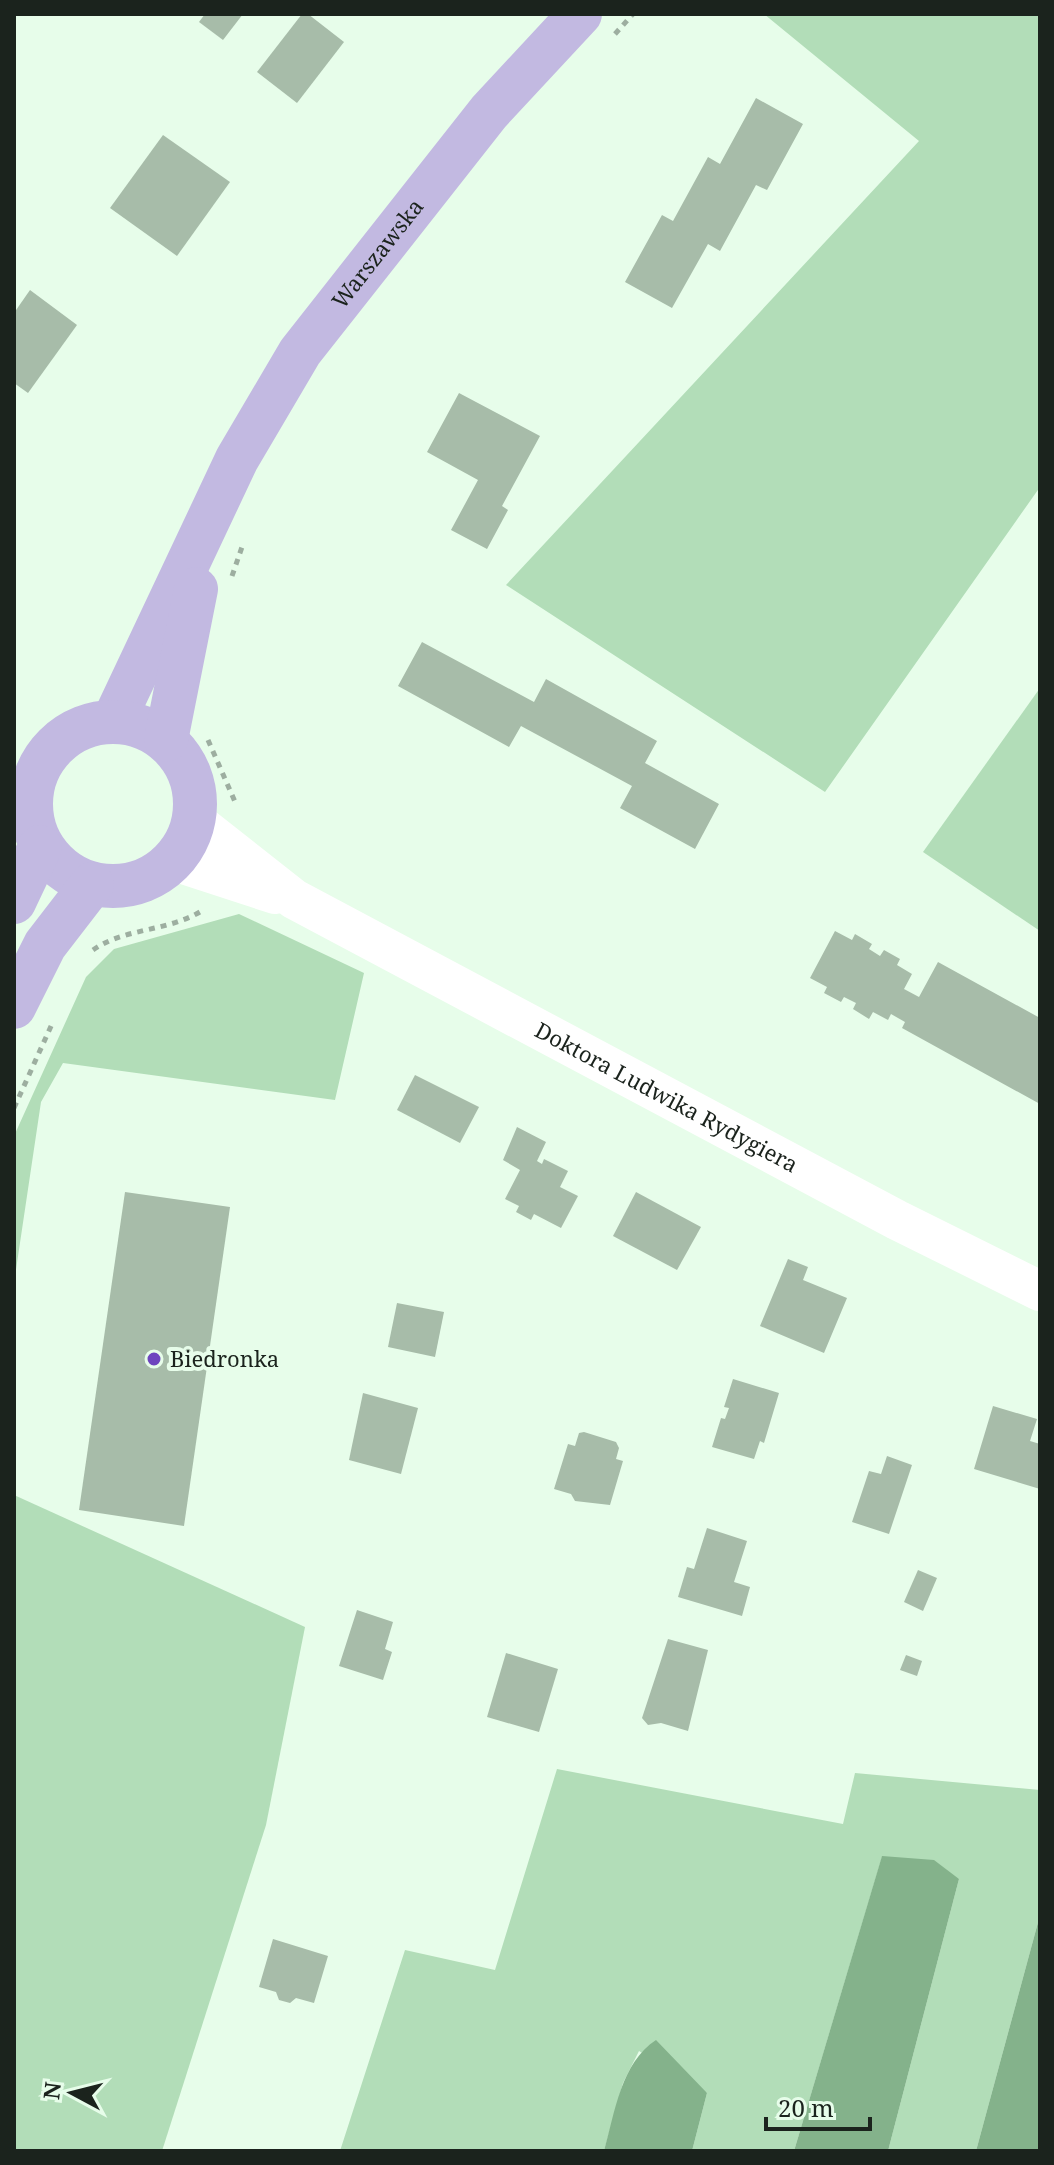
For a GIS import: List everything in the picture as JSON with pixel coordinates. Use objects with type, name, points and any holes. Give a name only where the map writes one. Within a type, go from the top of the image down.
[{"type":"main road","name":"Warszawska","points":[[186,736],[228,528],[237,459],[274,393],[333,305],[489,112],[597,25]]},
{"type":"main road","name":"Warszawska","points":[[114,720],[228,528]]},
{"type":"main road","points":[[14,902],[40,847],[32,798],[35,777],[45,757],[60,740],[80,728],[114,720],[186,736],[188,768],[194,785],[195,821],[174,861],[160,874],[139,881],[92,884],[60,866],[40,847]]},
{"type":"main road","points":[[34,1015],[45,945],[92,884]]},
{"type":"street","name":"Doktora Ludwika Rydygiera","points":[[195,821],[229,865]]},
{"type":"street","name":"Doktora Ludwika Rydygiera","points":[[174,861],[229,865],[897,1220],[1040,1291]]},
{"type":"path","points":[[597,25],[633,14]]},
{"type":"path","points":[[228,528],[231,579]]},
{"type":"path","points":[[85,959],[106,940],[189,919],[205,909],[244,835],[241,824],[186,736]]},
{"type":"path","points":[[14,1108],[34,1015]]},
{"type":"shaded area","points":[[764,14],[1040,14],[1040,487],[825,792],[506,585],[919,141]]},
{"type":"shaded area","points":[[1040,688],[1040,931],[923,852]]},
{"type":"shaded area","points":[[239,914],[364,973],[335,1100],[63,1063],[41,1102],[14,1283],[14,1136],[86,977],[114,949]]},
{"type":"shaded area","points":[[14,1495],[305,1627],[266,1825],[162,2151],[14,2151]]},
{"type":"shaded area","points":[[557,1769],[843,1824],[855,1773],[1040,1790],[1040,1915],[976,2151],[888,2151],[959,1879],[882,1857],[794,2151],[692,2151],[707,2093],[639,2051],[623,2083],[604,2151],[340,2151],[405,1950],[495,1970]]},
{"type":"shaded area","points":[[882,1856],[934,1860],[959,1879],[888,2151],[794,2151]]},
{"type":"shaded area","points":[[1040,1915],[1040,2151],[976,2151]]},
{"type":"shaded area","points":[[656,2040],[707,2093],[692,2151],[604,2151],[627,2075],[644,2050]]},
{"type":"building","points":[[205,14],[243,14],[223,40],[199,22]]},
{"type":"building","points":[[302,14],[308,14],[344,42],[297,103],[257,72]]},
{"type":"building","points":[[756,98],[803,124],[767,190],[756,185],[720,251],[708,244],[672,308],[625,282],[662,215],[673,221],[708,157],[720,164]]},
{"type":"building","points":[[163,135],[230,182],[177,256],[110,208]]},
{"type":"building","points":[[30,290],[77,325],[28,393],[14,383],[14,313]]},
{"type":"building","points":[[459,393],[540,436],[502,506],[508,510],[487,549],[451,530],[478,480],[427,452]]},
{"type":"building","points":[[422,642],[534,702],[546,679],[657,741],[645,763],[719,804],[695,849],[620,808],[632,786],[521,726],[509,747],[398,686]]},
{"type":"building","points":[[835,931],[852,940],[855,934],[872,944],[869,949],[880,956],[884,950],[900,959],[897,965],[912,974],[904,989],[919,997],[938,962],[1040,1018],[1040,1104],[902,1028],[905,1022],[891,1014],[888,1020],[873,1012],[869,1019],[853,1009],[856,1003],[844,997],[841,1002],[824,993],[827,987],[810,978]]},
{"type":"building","points":[[415,1075],[479,1107],[460,1143],[397,1110]]},
{"type":"building","points":[[517,1127],[546,1142],[537,1161],[542,1164],[544,1159],[568,1171],[560,1187],[578,1196],[561,1228],[534,1214],[531,1220],[516,1212],[519,1206],[505,1199],[520,1170],[503,1160]]},
{"type":"building","name":"Biedronka","points":[[125,1192],[230,1207],[184,1526],[79,1510]]},
{"type":"building","points":[[636,1192],[701,1227],[677,1270],[613,1236]]},
{"type":"building","points":[[788,1259],[808,1267],[803,1280],[847,1298],[824,1353],[760,1326]]},
{"type":"building","points":[[397,1303],[444,1312],[435,1357],[388,1347]]},
{"type":"building","points":[[733,1379],[779,1393],[764,1443],[760,1441],[754,1459],[712,1447],[721,1418],[725,1419],[729,1408],[724,1407]]},
{"type":"building","points":[[363,1393],[418,1408],[401,1474],[349,1460]]},
{"type":"building","points":[[993,1406],[1037,1419],[1030,1441],[1040,1444],[1040,1489],[974,1469]]},
{"type":"building","points":[[579,1433],[616,1442],[619,1448],[616,1459],[623,1461],[610,1505],[575,1501],[571,1494],[554,1489],[568,1444],[575,1446]]},
{"type":"building","points":[[887,1456],[912,1465],[889,1534],[852,1522],[869,1471],[881,1474]]},
{"type":"building","points":[[707,1528],[747,1541],[734,1582],[750,1587],[742,1616],[678,1597],[687,1567],[694,1569]]},
{"type":"building","points":[[918,1570],[937,1578],[923,1611],[904,1602]]},
{"type":"building","points":[[357,1610],[393,1622],[385,1649],[392,1652],[383,1680],[339,1666]]},
{"type":"building","points":[[668,1639],[708,1650],[688,1731],[661,1723],[648,1725],[642,1718]]},
{"type":"building","points":[[506,1653],[558,1669],[539,1732],[487,1717]]},
{"type":"building","points":[[906,1655],[922,1661],[917,1676],[900,1670]]},
{"type":"building","points":[[273,1939],[328,1956],[314,2003],[296,1998],[290,2003],[279,2000],[276,1992],[259,1987]]},
{"type":"place","name":"Biedronka","points":[[154,1359]]}]
